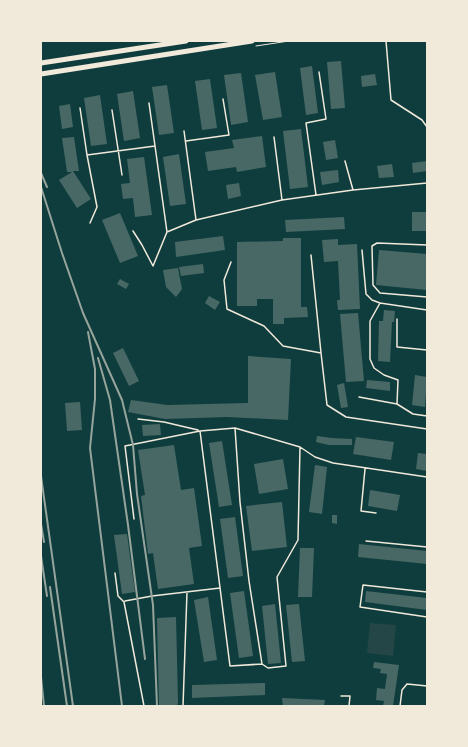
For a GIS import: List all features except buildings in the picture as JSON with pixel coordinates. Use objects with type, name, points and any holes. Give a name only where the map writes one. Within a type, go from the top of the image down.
[{"type":"main road","points":[[41,63],[186,41]]},
{"type":"main road","points":[[41,74],[252,41]]},
{"type":"lane","points":[[386,41],[392,100],[422,120],[427,127]]},
{"type":"lane","points":[[316,195],[306,123],[326,119],[319,72]]},
{"type":"lane","points":[[186,141],[229,135],[223,99]]},
{"type":"lane","points":[[132,231],[142,245],[153,266],[167,232],[149,103]]},
{"type":"lane","points":[[80,108],[97,207],[90,223]]},
{"type":"lane","points":[[112,110],[122,175]]},
{"type":"lane","points":[[184,130],[196,220]]},
{"type":"lane","points":[[274,138],[282,200]]},
{"type":"lane","points":[[87,155],[155,146]]},
{"type":"lane","points":[[345,161],[353,190]]},
{"type":"lane","points":[[167,232],[196,220],[282,200],[353,190],[427,183]]},
{"type":"lane","points":[[427,245],[377,243],[372,246],[373,285],[380,293],[427,297]]},
{"type":"lane","points":[[362,250],[366,294],[372,300],[380,303],[427,310]]},
{"type":"lane","points":[[311,256],[327,405],[346,417],[427,429]]},
{"type":"lane","points":[[231,262],[224,280],[227,309],[264,326],[283,346],[321,353]]},
{"type":"lane","points":[[380,303],[370,321],[370,359],[374,368],[384,375],[398,380],[397,404]]},
{"type":"lane","points":[[397,319],[397,347],[427,350]]},
{"type":"lane","points":[[359,397],[397,404],[413,414],[427,416]]},
{"type":"lane","points":[[138,419],[164,422],[200,431]]},
{"type":"lane","points":[[235,428],[242,518],[249,581],[262,664]]},
{"type":"lane","points":[[134,519],[125,446],[200,431],[235,428],[300,447],[315,457],[333,463],[365,469],[427,477]]},
{"type":"lane","points":[[200,431],[230,666],[262,664],[268,668],[286,666],[277,577],[298,540],[300,447]]},
{"type":"lane","points":[[365,469],[361,511],[376,513]]},
{"type":"lane","points":[[366,541],[427,547]]},
{"type":"lane","points":[[115,573],[118,596],[124,602],[144,706]]},
{"type":"lane","points":[[427,592],[363,585],[360,607],[427,618]]},
{"type":"lane","points":[[124,602],[152,596],[220,588]]},
{"type":"lane","points":[[182,706],[186,592]]},
{"type":"lane","points":[[400,706],[402,690],[407,684],[427,686]]},
{"type":"lane","points":[[341,696],[350,696],[349,706]]},
{"type":"shaded area","points":[[370,623],[396,625],[393,656],[367,653]]},
{"type":"railway","points":[[41,173],[47,187]]},
{"type":"railway","points":[[41,187],[83,313],[122,400],[133,445],[137,494],[153,605],[157,706]]},
{"type":"railway","points":[[88,332],[95,369],[95,399],[90,448],[122,706]]},
{"type":"railway","points":[[98,358],[110,400],[145,659]]},
{"type":"railway","points":[[41,476],[73,706]]},
{"type":"railway","points":[[41,524],[44,542]]},
{"type":"railway","points":[[41,556],[47,596]]},
{"type":"railway","points":[[50,587],[67,706]]},
{"type":"railway","points":[[41,677],[44,706]]}]
